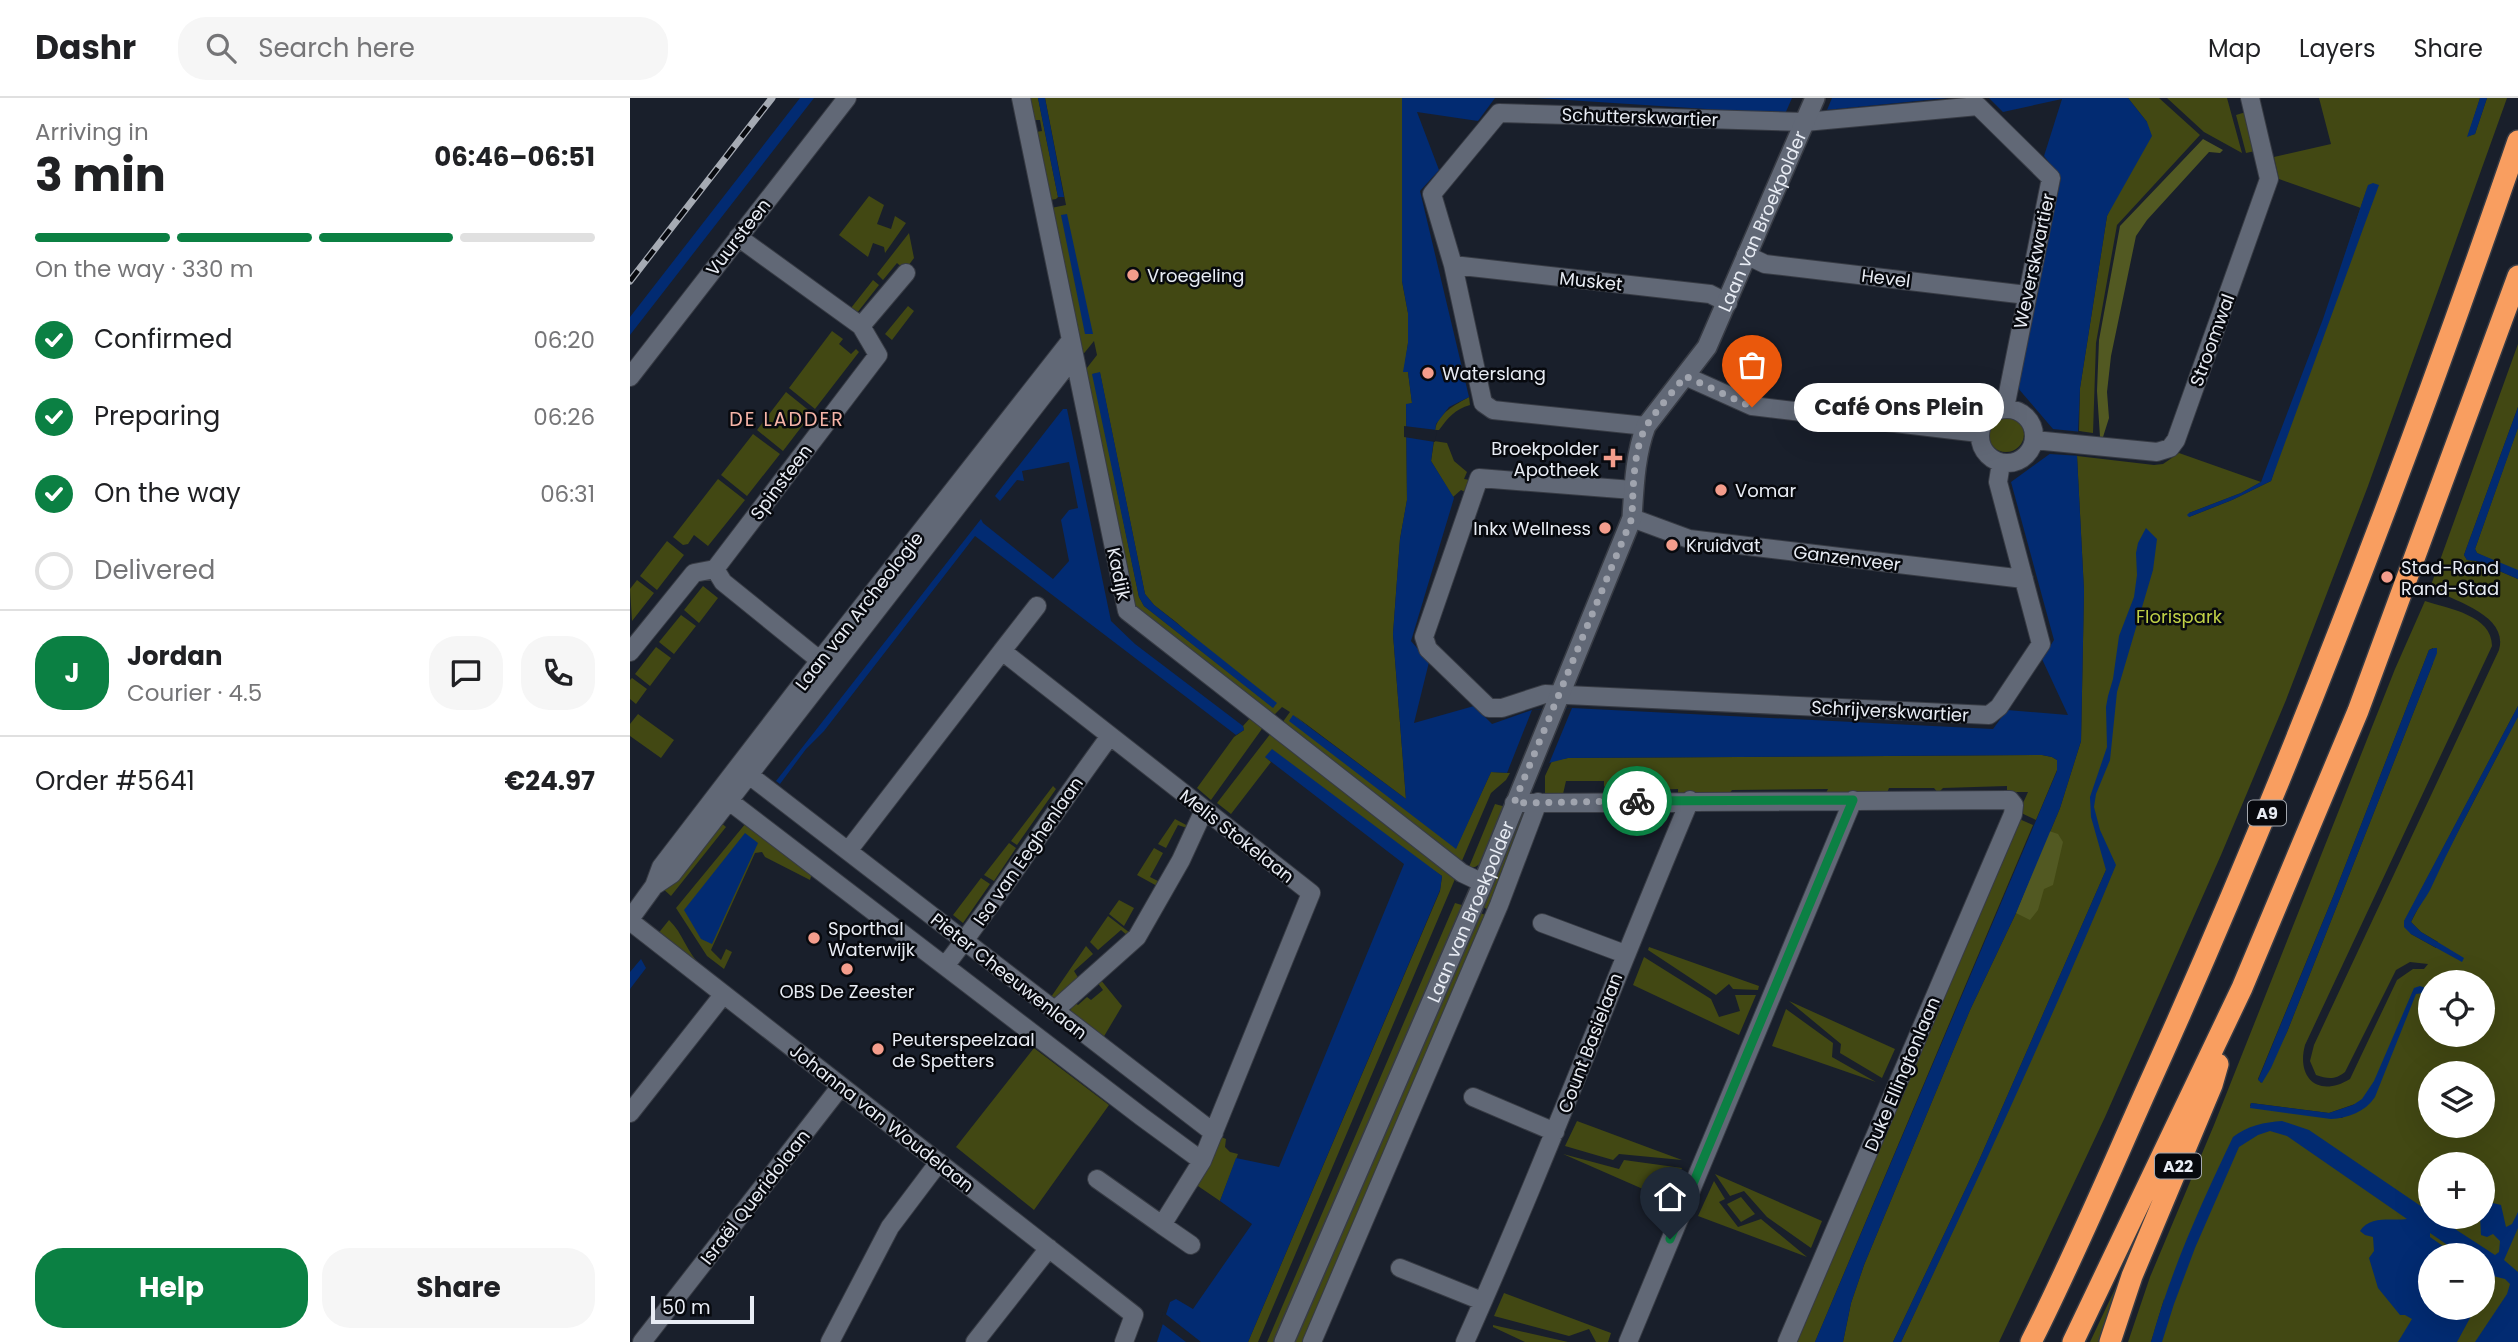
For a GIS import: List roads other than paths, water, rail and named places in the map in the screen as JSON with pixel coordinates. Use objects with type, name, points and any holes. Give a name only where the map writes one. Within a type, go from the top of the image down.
[{"type":"highway","name":"A9","points":[[2031,1342],[2213,943],[2310,709],[2416,431],[2518,141]]},
{"type":"highway","name":"A9","points":[[2073,1342],[2242,988],[2358,711],[2518,276]]},
{"type":"highway","name":"A22","points":[[2110,1342],[2132,1276],[2212,1085],[2242,988]]},
{"type":"main road","name":"Laan van Broekpolder","points":[[1284,1342],[1483,883],[1632,518],[1640,441],[1646,426],[1707,347],[1810,111]]},
{"type":"street","name":"Vuursteen","points":[[630,377],[847,98]]},
{"type":"street","name":"Kadijk","points":[[1021,98],[1127,611],[1462,873],[1483,883]]},
{"type":"street","name":"Stroomwal","points":[[2041,441],[2157,452],[2170,448],[2176,440],[2269,179],[2250,98]]},
{"type":"street","name":"Weverskwartier","points":[[1810,111],[1978,106],[2051,178],[2005,408]]},
{"type":"street","name":"Schutterskwartier","points":[[1646,426],[1493,410],[1483,403],[1453,265],[1432,194],[1499,113],[1810,111]]},
{"type":"street","name":"Spinsteen","points":[[630,652],[668,601],[694,573],[715,569],[878,355],[861,326],[738,237]]},
{"type":"street","name":"Hevel","points":[[1746,255],[1765,264],[2027,295]]},
{"type":"street","name":"Musket","points":[[1453,265],[1710,294],[1728,303]]},
{"type":"street","points":[[861,326],[906,273]]},
{"type":"street","name":"Laan van Archeologie","points":[[630,920],[654,886],[661,867],[724,796],[1072,348]]},
{"type":"street","points":[[1685,376],[1752,407],[1979,433]]},
{"type":"street","points":[[2005,408],[2026,416],[2041,441],[2028,455],[2011,463],[2001,464],[1982,448],[1979,433],[1987,416],[2005,408]]},
{"type":"street","name":"Schrijverskwartier","points":[[1555,702],[1989,715],[1999,706],[2041,644],[1998,482],[2001,464]]},
{"type":"street","points":[[1555,702],[1539,695],[1502,708],[1489,708],[1424,644],[1424,637],[1479,478],[1633,490]]},
{"type":"street","name":"Ganzenveer","points":[[1632,518],[1689,539],[2024,579]]},
{"type":"street","points":[[715,569],[723,582],[825,664]]},
{"type":"street","points":[[848,851],[1037,606]]},
{"type":"street","name":"Melis Stokelaan","points":[[1002,651],[1311,894],[1202,1161]]},
{"type":"street","name":"Isa van Eeghenlaan","points":[[945,966],[1110,736]]},
{"type":"street","name":"Pieter Cheeuwenlaan","points":[[743,771],[1214,1133]]},
{"type":"street","name":"Pieter Cheeuwenlaan","points":[[724,796],[1202,1161]]},
{"type":"street","name":"Count Basielaan","points":[[1465,1342],[1555,1132],[1625,954],[1690,800]]},
{"type":"street","points":[[1514,803],[1853,800],[1628,1342]]},
{"type":"street","name":"Duke Ellingtonlaan","points":[[1787,1342],[2013,814],[2014,805],[2010,800],[1853,800]]},
{"type":"street","name":"Laan van Broekpolder","points":[[1312,1342],[1499,905],[1538,802]]},
{"type":"street","points":[[1054,1011],[1137,937],[1181,860],[1205,810]]},
{"type":"street","name":"Johanna van Woudelaan","points":[[630,920],[1135,1315],[1124,1342]]},
{"type":"street","name":"Count Basielaan","points":[[1542,923],[1625,954]]},
{"type":"street","points":[[630,1113],[723,995]]},
{"type":"street","name":"Israël Queridolaan","points":[[642,1342],[841,1086]]},
{"type":"street","name":"Count Basielaan","points":[[1473,1097],[1555,1132]]},
{"type":"street","points":[[1162,1225],[1202,1161]]},
{"type":"street","points":[[830,1342],[890,1227],[939,1162]]},
{"type":"street","points":[[1097,1180],[1191,1245]]},
{"type":"street","points":[[975,1342],[1049,1248]]},
{"type":"street","points":[[1400,1268],[1482,1301]]},
{"type":"water","points":[[800,98],[814,98],[630,335],[630,317]]},
{"type":"water","points":[[1038,98],[1045,98],[1064,197],[1058,197]]},
{"type":"water","points":[[1402,98],[1495,98],[1478,121],[1417,112],[1439,170],[1420,191],[1469,397],[1449,407],[1436,424],[1431,461],[1454,498],[1411,641],[1429,662],[1414,723],[1474,706],[1492,724],[1532,710],[1572,708],[1993,729],[2007,710],[2068,715],[2042,659],[2054,640],[2011,482],[2051,453],[2053,429],[2017,387],[2061,178],[2044,156],[2062,99],[2003,112],[1989,98],[2128,98],[2147,122],[2152,136],[2107,216],[2080,388],[2077,456],[2084,591],[2081,741],[2060,808],[2016,913],[1970,1010],[1864,1265],[1851,1303],[1843,1342],[1815,1342],[2057,771],[2057,760],[2042,755],[1568,758],[1510,773],[1491,772],[1456,849],[1289,721],[1293,715],[1406,799],[1393,634],[1400,539],[1407,500],[1406,404],[1412,403],[1408,372],[1403,372],[1408,343],[1408,313],[1402,281]]},
{"type":"water","points":[[1536,98],[1948,98],[1785,114]]},
{"type":"water","points":[[2480,98],[2487,98],[2475,134],[2467,137]]},
{"type":"water","points":[[2368,185],[2379,185],[2271,481],[2189,517],[2189,513],[2241,493],[2261,482],[2323,319]]},
{"type":"water","points":[[1067,214],[1093,334],[1085,334],[1061,215]]},
{"type":"water","points":[[1100,372],[1145,594],[1154,605],[1277,703],[1273,708],[1144,606],[1139,597],[1092,374]]},
{"type":"water","points":[[2518,407],[2518,428],[2475,549],[2477,553],[2518,570],[2518,579],[2476,561],[2467,560],[2464,555]]},
{"type":"water","points":[[1063,409],[1067,409],[1111,621],[1135,644],[1243,726],[1244,730],[1236,735],[975,536],[824,731],[806,749],[780,784],[776,781],[981,519],[1053,579],[1069,561],[1061,520],[1069,510],[1078,508],[1069,462],[1022,471],[1024,481],[1017,480],[1000,501],[995,496]]},
{"type":"water","points":[[2146,528],[2157,539],[2153,570],[2117,692],[2110,760],[2096,794],[2094,807],[2100,830],[2116,865],[1957,1223],[1901,1342],[1893,1342],[1977,1165],[2106,870],[2091,817],[2090,797],[2107,747],[2106,707],[2119,636],[2134,597],[2138,543]]},
{"type":"water","points":[[2437,648],[2437,653],[2287,1032],[2262,1083],[2258,1080],[2429,650]]},
{"type":"water","points":[[2518,706],[2518,717],[2411,922],[2421,932],[2464,958],[2462,962],[2411,934],[2404,927],[2404,921]]},
{"type":"water","points":[[1272,749],[1442,876],[1440,890],[1248,1342],[1157,1342],[1170,1302],[1176,1299],[1193,1309],[1252,1224],[1220,1201],[1236,1158],[1279,1167],[1404,864],[1265,757]]},
{"type":"water","points":[[745,833],[758,843],[712,944],[701,939],[684,910]]},
{"type":"water","points":[[641,959],[646,968],[630,989],[630,972]]},
{"type":"water","points":[[2418,987],[2418,994],[2375,1097],[2366,1107],[2350,1116],[2331,1119],[2250,1108],[2251,1103],[2329,1113],[2362,1099],[2374,1081],[2414,988]]},
{"type":"water","points":[[2282,1121],[2309,1130],[2418,1204],[2418,1229],[2455,1229],[2477,1243],[2445,1243],[2430,1233],[2430,1237],[2439,1243],[2418,1243],[2418,1320],[2469,1320],[2457,1342],[2398,1342],[2412,1319],[2400,1315],[2378,1288],[2369,1258],[2374,1251],[2373,1237],[2360,1231],[2375,1221],[2407,1219],[2287,1136],[2270,1131],[2239,1147],[2195,1248],[2162,1342],[2151,1342],[2188,1238],[2233,1137],[2256,1125]]},
{"type":"water","points":[[2495,1204],[2501,1205],[2506,1227],[2512,1224],[2518,1212],[2518,1228],[2504,1260],[2518,1272],[2518,1342],[2475,1342],[2490,1320],[2495,1320],[2495,1312],[2510,1284],[2505,1279],[2495,1276],[2495,1255],[2499,1252],[2500,1241],[2493,1234],[2487,1237],[2481,1235],[2481,1229],[2495,1229]]},
{"type":"railway","points":[[630,281],[772,98]]},
{"type":"place","name":"Vroegeling","points":[[1133,275]]},
{"type":"place","name":"Waterslang","points":[[1428,373]]},
{"type":"place","name":"Café Ons Plein","points":[[1752,407]]},
{"type":"place","name":"Broekpolder Apotheek","points":[[1613,458]]},
{"type":"place","name":"Vomar","points":[[1721,490]]},
{"type":"place","name":"Inkx Wellness","points":[[1605,528]]},
{"type":"place","name":"Kruidvat","points":[[1672,545]]},
{"type":"place","name":"Stad-Rand Rand-Stad","points":[[2387,577]]},
{"type":"place","name":"Sporthal Waterwijk","points":[[814,938]]},
{"type":"place","name":"OBS De Zeester","points":[[847,969]]},
{"type":"place","name":"Peuterspeelzaal de Spetters","points":[[878,1049]]},
{"type":"district","name":"DE LADDER","points":[[787,419]]},
{"type":"park label","name":"Florispark","points":[[2179,616]]}]
